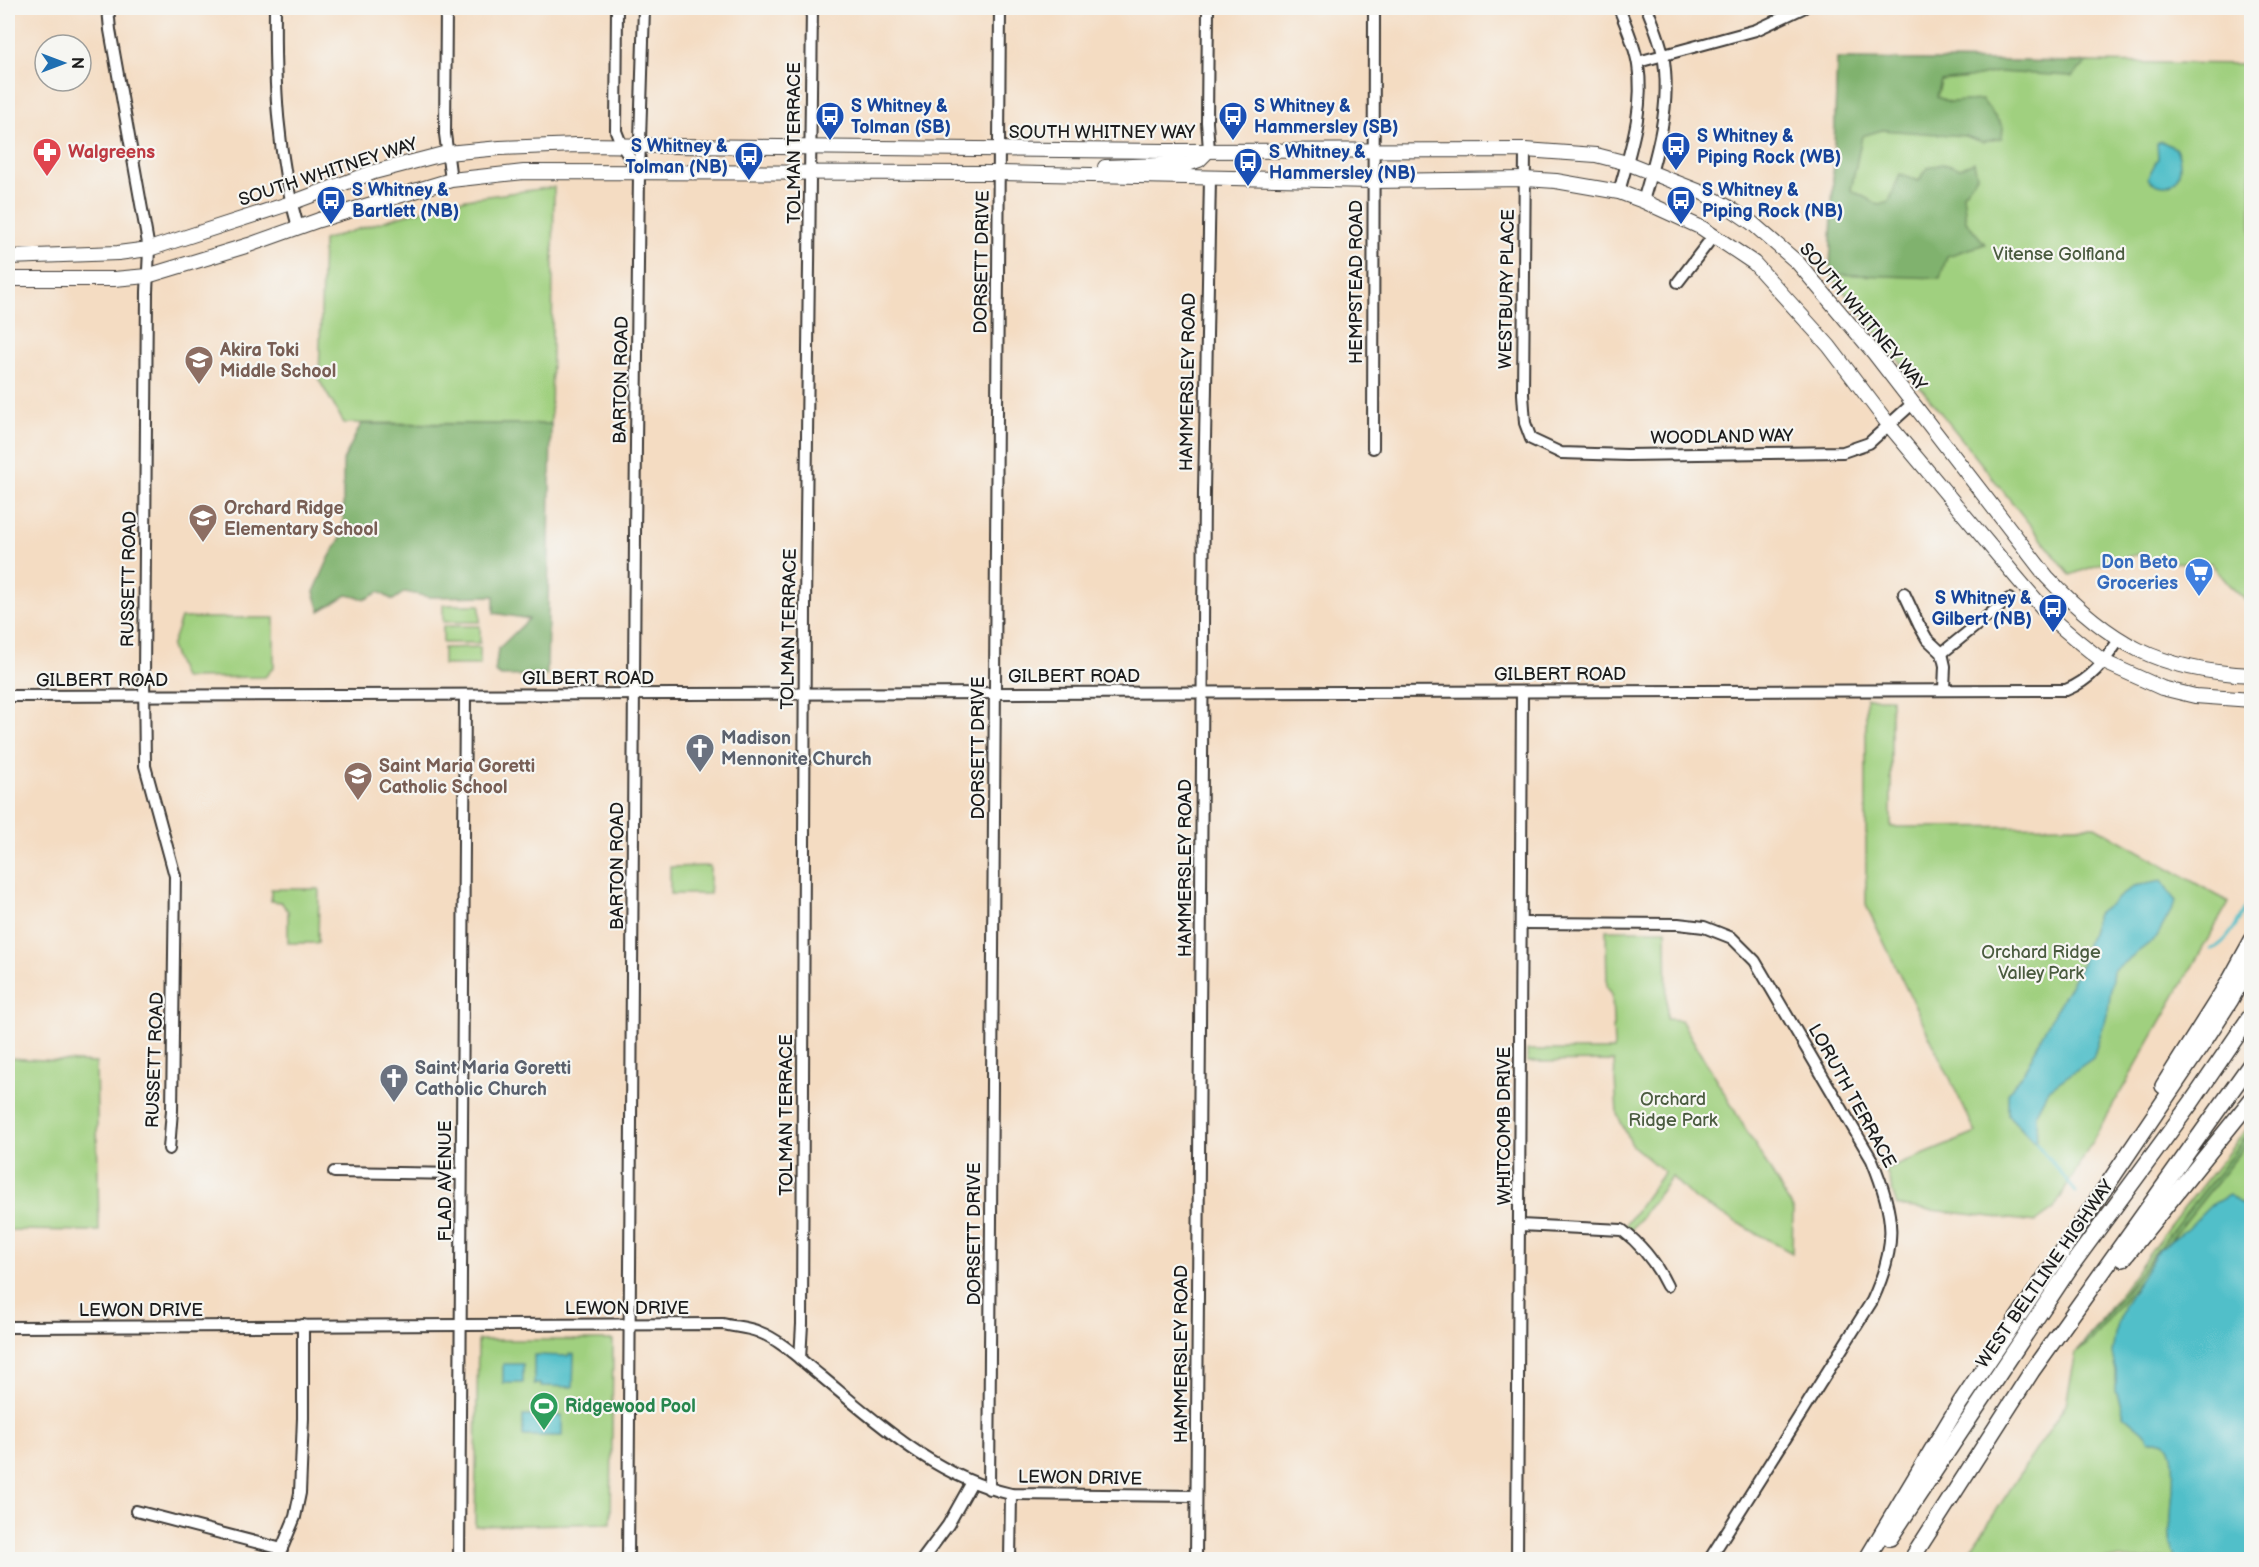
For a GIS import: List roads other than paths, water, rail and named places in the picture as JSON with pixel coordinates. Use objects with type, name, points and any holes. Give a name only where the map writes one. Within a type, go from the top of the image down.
[{"type":"highway","points":[[2135,1144],[2157,1094],[2230,980],[2252,940]]},
{"type":"highway","points":[[1866,1560],[1960,1403],[2214,1026],[2252,962]]},
{"type":"highway","name":"WEST BELTLINE HIGHWAY","points":[[1876,1560],[2071,1266],[2191,1103],[2252,1014]]},
{"type":"highway","points":[[1911,1560],[2032,1371],[2252,1062]]},
{"type":"highway","points":[[2032,1371],[2252,1099]]},
{"type":"main road","name":"SOUTH WHITNEY WAY","points":[[8,257],[118,253],[149,249],[291,203],[374,172],[447,153],[536,146],[1526,150],[1596,155],[1652,171],[1702,193],[1752,223],[1798,263],[1874,353],[2047,577],[2071,603],[2119,640],[2145,655],[2209,673],[2252,675]]},
{"type":"main road","points":[[1061,174],[1092,167],[1188,164],[1199,160],[1209,150]]},
{"type":"main road","points":[[8,279],[114,279],[147,276],[451,180],[524,172],[999,173],[1373,181],[1525,179],[1577,184],[1619,192],[1644,201],[1714,235],[1754,263],[1829,346],[1889,425],[2053,620],[2104,662],[2162,688],[2195,696],[2252,700]]},
{"type":"street","name":"RUSSETT ROAD","points":[[108,8],[149,249],[145,766],[176,876],[172,1110],[169,1149]]},
{"type":"street","points":[[275,8],[278,126],[291,203],[298,227]]},
{"type":"street","points":[[446,8],[445,134],[451,180]]},
{"type":"street","points":[[618,8],[616,131],[622,146],[639,173]]},
{"type":"street","name":"BARTON ROAD","points":[[628,1560],[639,173],[644,8]]},
{"type":"street","name":"TOLMAN TERRACE","points":[[800,1359],[812,8]]},
{"type":"street","name":"DORSETT DRIVE","points":[[989,1489],[1000,8]]},
{"type":"street","points":[[1208,8],[1207,122],[1209,150]]},
{"type":"street","name":"HEMPSTEAD ROAD","points":[[1373,448],[1374,8]]},
{"type":"street","points":[[1618,8],[1638,62],[1641,87],[1638,116],[1619,192]]},
{"type":"street","points":[[1644,201],[1663,128],[1665,92],[1663,54],[1647,8]]},
{"type":"street","points":[[1638,62],[1756,30],[1803,8]]},
{"type":"street","name":"WESTBURY PLACE","points":[[1526,150],[1523,394],[1527,428]]},
{"type":"street","name":"HAMMERSLEY ROAD","points":[[1196,1560],[1202,692],[1206,300],[1210,178]]},
{"type":"street","points":[[1678,282],[1714,235]]},
{"type":"street","name":"WOODLAND WAY","points":[[1527,428],[1531,439],[1561,453],[1628,455],[1843,452],[1869,443],[1912,403]]},
{"type":"street","points":[[1904,593],[1918,626],[1927,639],[1942,653],[1944,689]]},
{"type":"street","points":[[1942,653],[2009,599]]},
{"type":"street","name":"GILBERT ROAD","points":[[8,696],[2066,690],[2082,683],[2104,662],[2119,640]]},
{"type":"street","name":"WHITCOMB DRIVE","points":[[1517,1560],[1522,692]]},
{"type":"street","name":"FLAD AVENUE","points":[[459,1560],[465,695]]},
{"type":"street","name":"LORUTH TERRACE","points":[[1522,923],[1678,924],[1704,927],[1732,938],[1755,961],[1872,1160],[1886,1193],[1892,1224],[1889,1255],[1872,1301],[1709,1560]]},
{"type":"street","points":[[334,1172],[461,1174]]},
{"type":"street","points":[[1520,1226],[1622,1230],[1631,1236],[1653,1260],[1667,1286]]},
{"type":"street","name":"LEWON DRIVE","points":[[8,1327],[723,1324],[760,1332],[800,1359],[910,1449],[989,1489],[1011,1494],[1196,1496]]},
{"type":"street","points":[[136,1510],[279,1554],[295,1518],[300,1493],[303,1325]]},
{"type":"street","points":[[922,1560],[948,1525],[972,1482]]},
{"type":"street","points":[[1010,1560],[1011,1494]]},
{"type":"water","points":[[2161,141],[2175,148],[2180,165],[2176,179],[2172,184],[2165,186],[2158,185],[2148,177],[2158,158],[2157,143]]},
{"type":"water","points":[[2162,881],[2176,902],[2156,938],[2113,971],[2108,1012],[2093,1058],[2048,1090],[2036,1113],[2037,1145],[2008,1115],[2008,1093],[2027,1066],[2079,969],[2097,914],[2134,886]]},
{"type":"water","points":[[2229,1195],[2251,1211],[2251,1559],[2175,1559],[2170,1536],[2173,1473],[2171,1450],[2163,1440],[2149,1441],[2144,1432],[2124,1415],[2116,1391],[2116,1371],[2112,1354],[2115,1334],[2124,1305],[2159,1249],[2187,1229],[2211,1205]]},
{"type":"water","points":[[574,1354],[573,1387],[534,1384],[534,1355],[568,1356]]},
{"type":"water","points":[[503,1364],[523,1364],[523,1383],[503,1383]]},
{"type":"water","points":[[523,1416],[562,1416],[562,1436],[523,1436]]},
{"type":"waterway","points":[[2211,949],[2218,946],[2231,933],[2252,890]]},
{"type":"waterway","points":[[2036,1143],[2076,1192]]},
{"type":"place","name":"S Whitney & Tolman (SB)","points":[[830,142]]},
{"type":"place","name":"S Whitney & Hammersley (SB)","points":[[1233,142]]},
{"type":"place","name":"S Whitney & Piping Rock (WB)","points":[[1676,172]]},
{"type":"place","name":"Walgreens","points":[[47,178]]},
{"type":"place","name":"S Whitney & Tolman (NB)","points":[[749,182]]},
{"type":"place","name":"S Whitney & Hammersley (NB)","points":[[1248,188]]},
{"type":"place","name":"S Whitney & Bartlett (NB)","points":[[331,226]]},
{"type":"place","name":"S Whitney & Piping Rock (NB)","points":[[1681,226]]},
{"type":"place","name":"Akira Toki Middle School","points":[[199,386]]},
{"type":"place","name":"Orchard Ridge Elementary School","points":[[203,544]]},
{"type":"place","name":"Don Beto Groceries","points":[[2199,598]]},
{"type":"place","name":"S Whitney & Gilbert (NB)","points":[[2053,634]]},
{"type":"place","name":"Madison Mennonite Church","points":[[700,774]]},
{"type":"place","name":"Saint Maria Goretti Catholic School","points":[[358,802]]},
{"type":"place","name":"Saint Maria Goretti Catholic Church","points":[[394,1104]]},
{"type":"place","name":"Ridgewood Pool","points":[[544,1432]]},
{"type":"park label","name":"Vitense Golfland","points":[[2059,254]]},
{"type":"park label","name":"Orchard Ridge Valley Park","points":[[2041,962]]},
{"type":"park label","name":"Orchard Ridge Park","points":[[1673,1109]]}]
